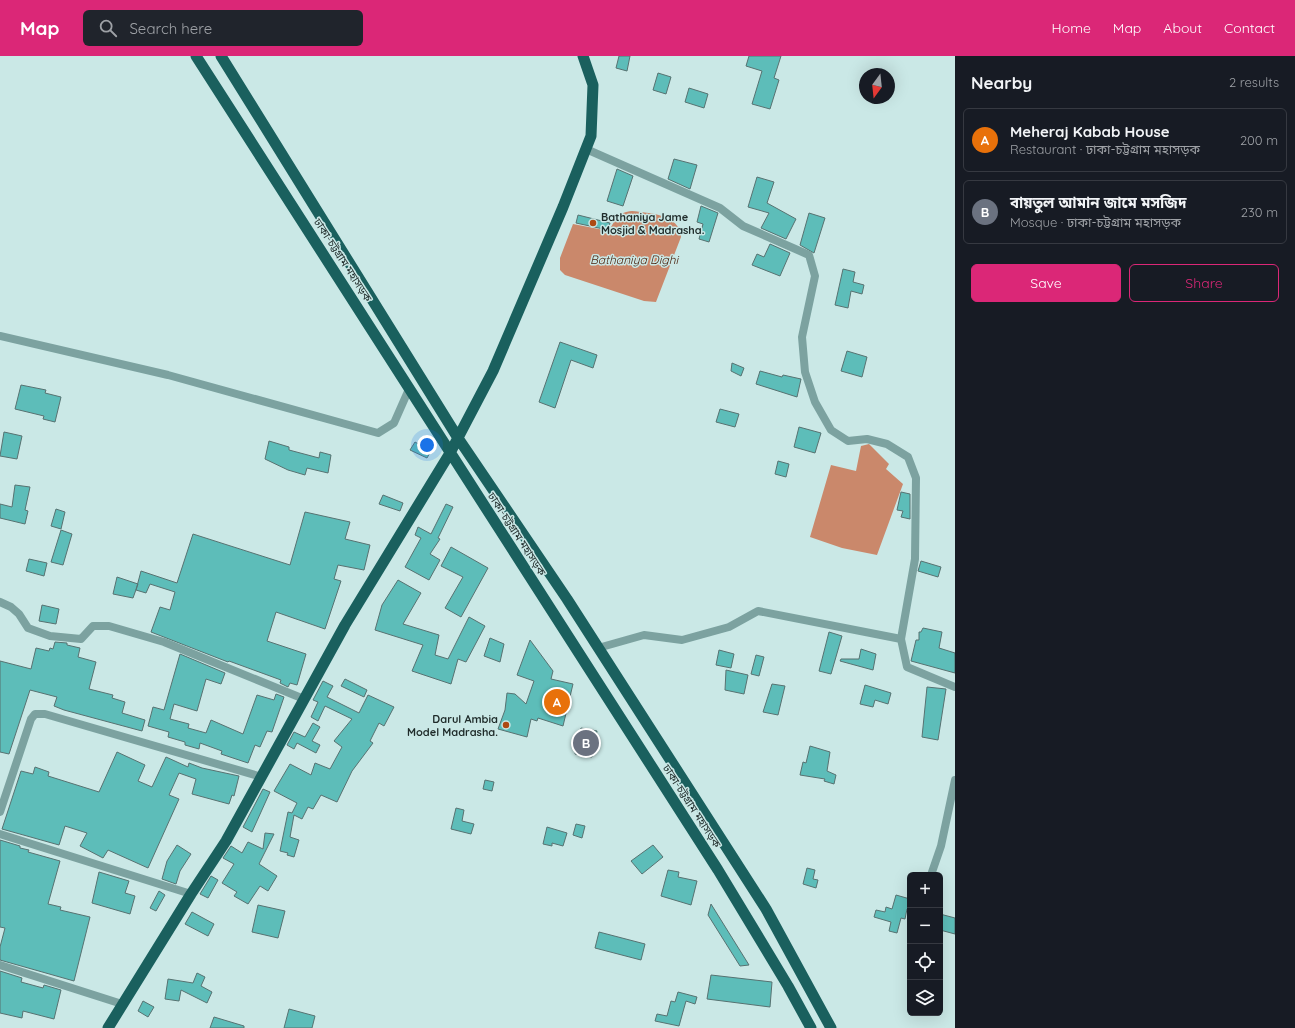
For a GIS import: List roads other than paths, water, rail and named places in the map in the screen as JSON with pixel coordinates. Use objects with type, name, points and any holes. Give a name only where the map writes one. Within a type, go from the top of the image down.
[{"type":"highway","name":"ঢাকা-চট্টগ্রাম মহাসড়ক","points":[[196,56],[718,870],[788,986],[811,1028]]},
{"type":"highway","points":[[108,1028],[191,894],[226,841],[345,625],[450,453],[493,371],[563,207],[591,136],[593,85],[583,56]]},
{"type":"highway","name":"ঢাকা-চট্টগ্রাম মহাসড়ক","points":[[222,57],[458,438],[598,648],[766,909],[831,1028]]},
{"type":"street","points":[[586,149],[720,208],[743,226],[810,255],[815,276],[802,337],[805,372],[815,402],[831,430],[848,441],[867,439],[887,444],[908,457],[916,478],[915,559],[901,639],[907,667],[955,687]]},
{"type":"street","points":[[0,336],[168,375],[378,433],[394,423],[409,389]]},
{"type":"street","points":[[0,602],[11,606],[19,614],[28,628],[50,636],[81,639],[93,626],[109,626],[164,642],[304,699]]},
{"type":"street","points":[[598,648],[644,635],[682,640],[729,627],[758,611],[901,639]]},
{"type":"street","points":[[0,812],[31,719],[35,714],[45,714],[262,777]]},
{"type":"street","points":[[932,872],[940,851],[955,780]]},
{"type":"street","points":[[0,834],[191,894]]},
{"type":"street","points":[[0,965],[122,1004]]},
{"type":"water","name":"Bathaniya Dighi","points":[[632,211],[655,214],[670,219],[679,229],[681,237],[656,302],[644,301],[565,275],[560,270],[560,258],[573,224],[609,231],[615,220],[620,215]]},
{"type":"water","points":[[869,444],[889,464],[886,469],[903,484],[877,555],[842,548],[810,537],[831,465],[856,471],[861,446]]},
{"type":"place","name":"Bathaniya Jame Mosjid & Madrasha.","points":[[593,223]]},
{"type":"place","name":"Meheraj Kabab House","points":[[557,702]]},
{"type":"place","name":"Darul Ambia Model Madrasha.","points":[[506,725]]},
{"type":"place","name":"বায়তুল আমান জামে মসজিদ","points":[[586,743]]}]
